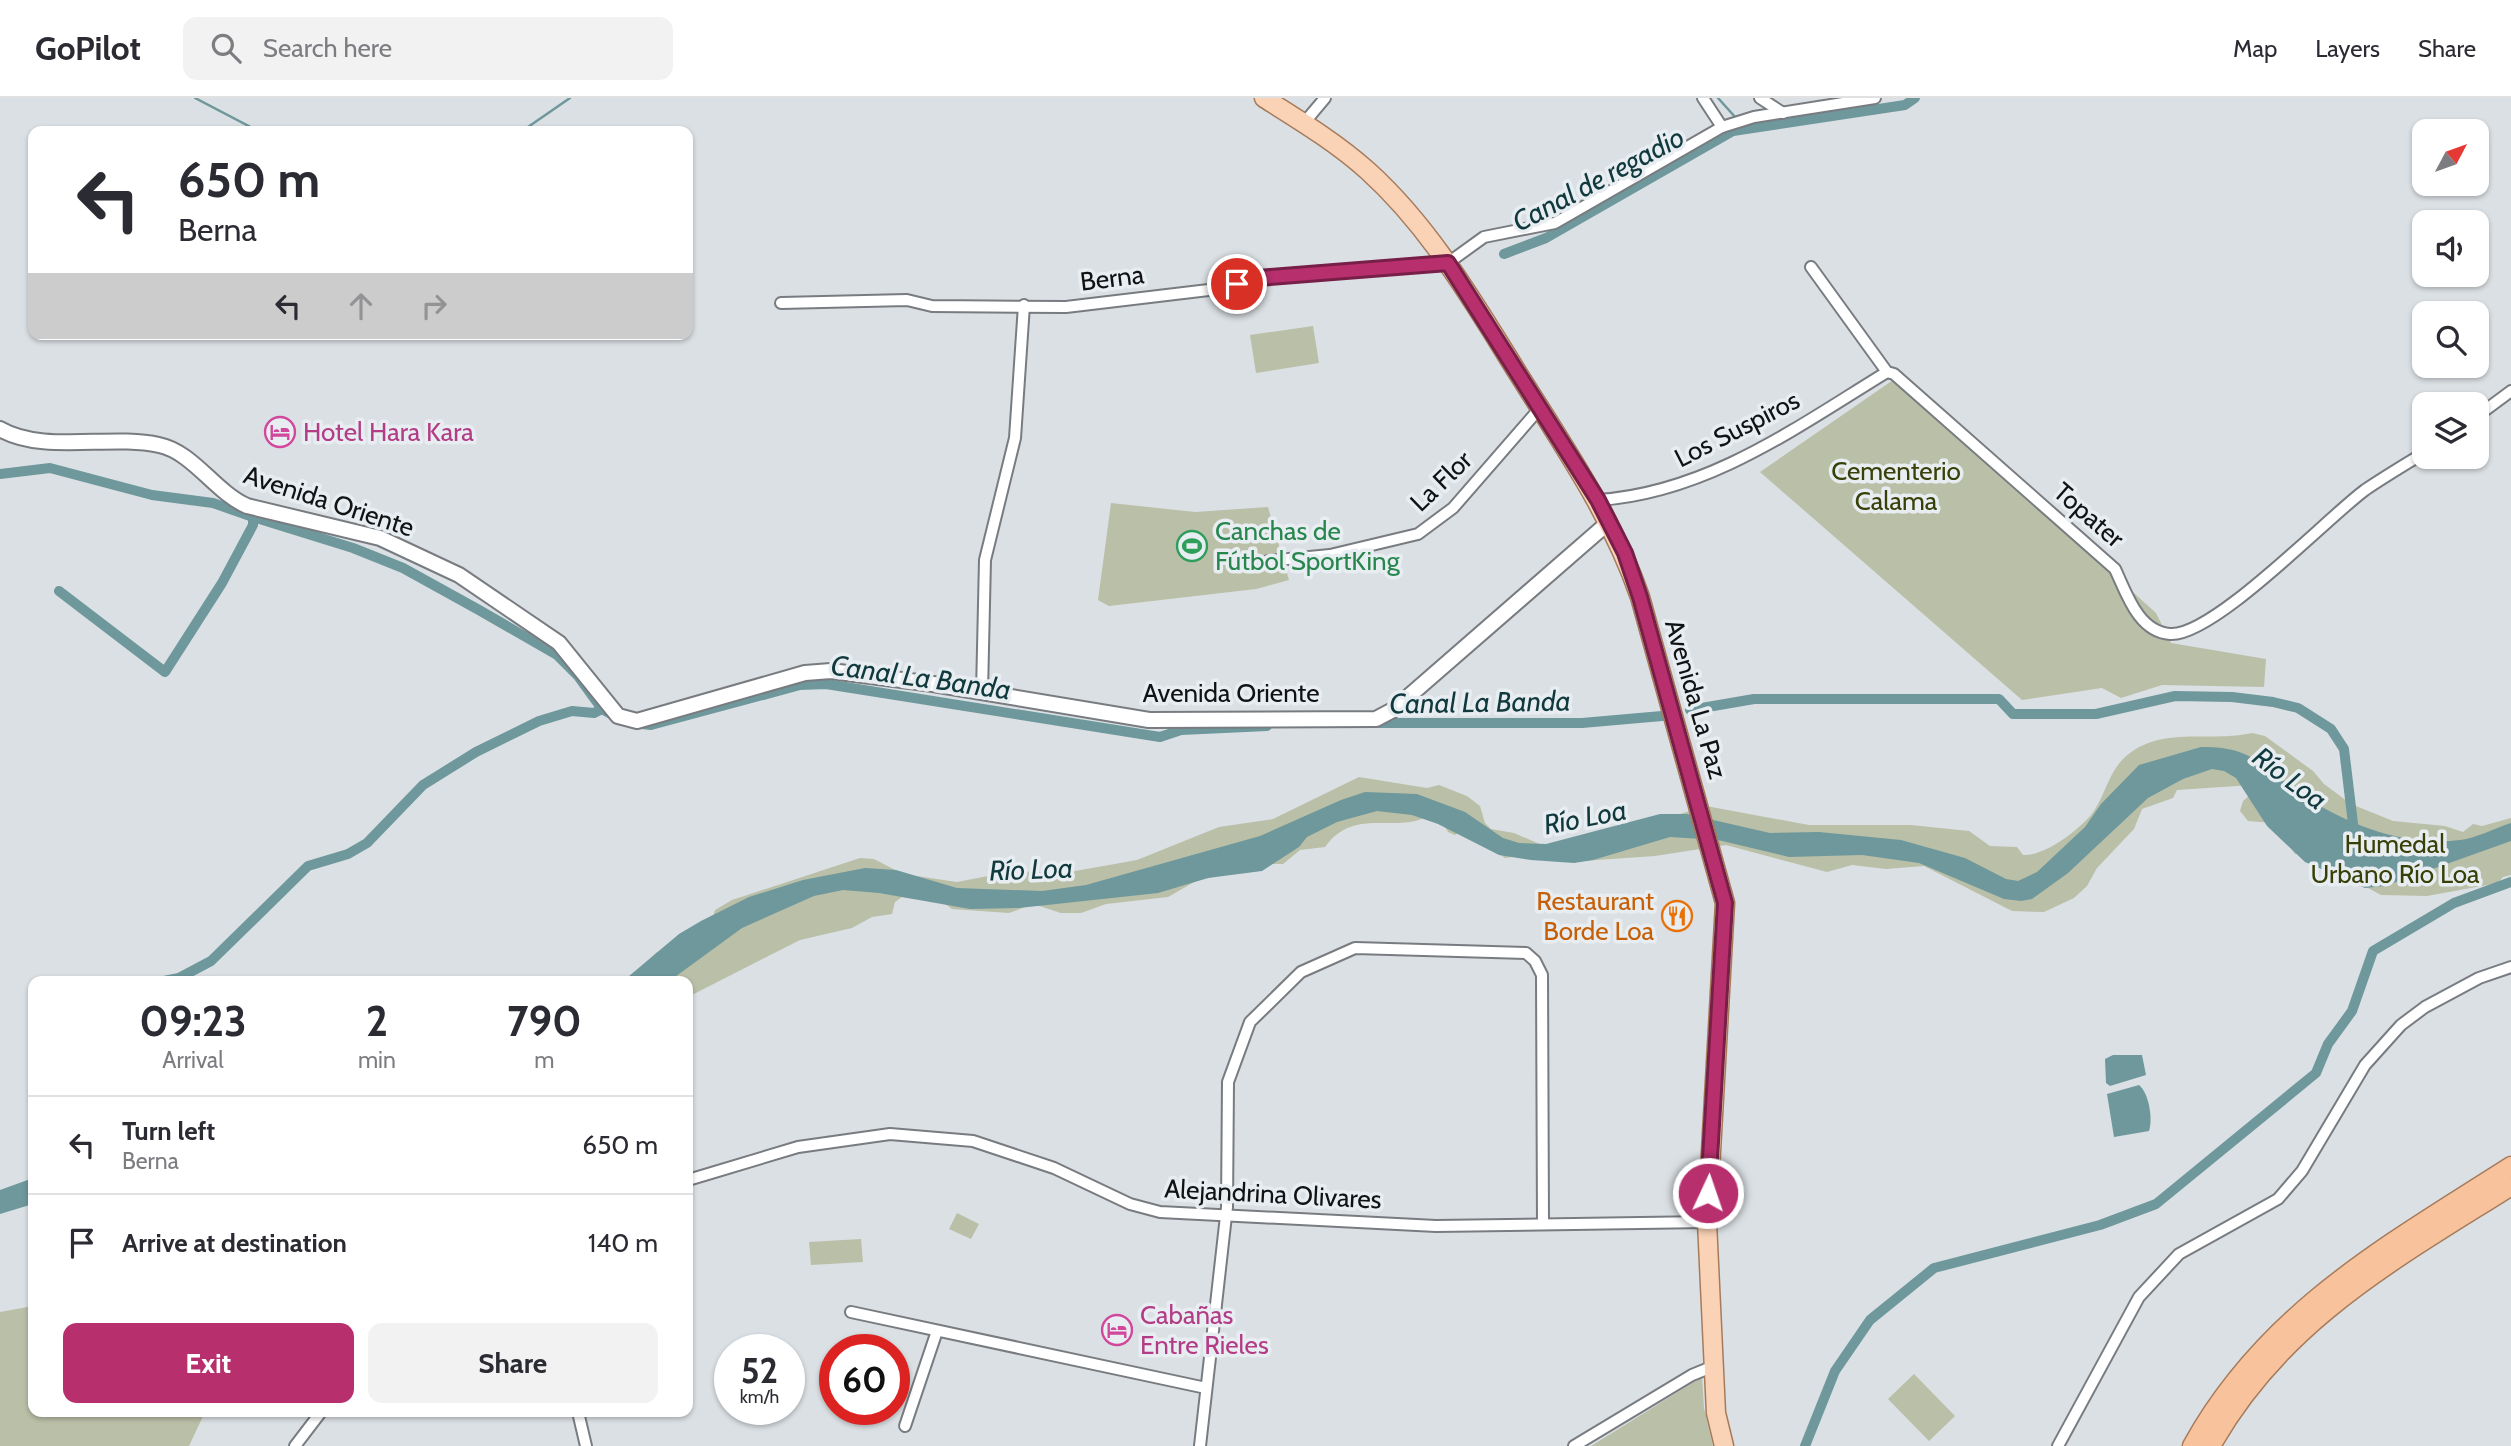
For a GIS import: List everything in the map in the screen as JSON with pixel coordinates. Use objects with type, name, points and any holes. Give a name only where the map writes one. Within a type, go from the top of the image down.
[{"type":"highway","points":[[2192,1446],[2236,1378],[2292,1317],[2363,1261],[2511,1166]]},
{"type":"highway","points":[[2211,1446],[2263,1370],[2315,1318],[2379,1269],[2511,1186]]},
{"type":"main road","name":"Avenida La Paz","points":[[1264,98],[1304,123],[1367,170],[1406,209],[1448,263],[1598,500],[1625,553],[1692,778],[1725,903],[1707,1222],[1716,1413],[1724,1446]]},
{"type":"street","points":[[1304,123],[1325,98]]},
{"type":"street","points":[[1703,98],[1722,127]]},
{"type":"street","points":[[1760,98],[1783,113]]},
{"type":"street","points":[[1448,263],[1484,237],[1555,223],[1722,127],[1783,113],[1875,98]]},
{"type":"street","name":"Berna","points":[[781,303],[907,300],[932,306],[1066,307],[1217,289],[1258,278],[1448,263]]},
{"type":"street","name":"Topater","points":[[1811,267],[1887,372],[1894,374],[2115,569],[2140,617],[2154,629],[2169,635],[2187,633],[2209,619],[2292,557],[2364,491],[2412,461]]},
{"type":"street","points":[[982,692],[985,560],[1015,438],[1024,305]]},
{"type":"street","name":"Los Suspiros","points":[[1598,500],[1638,498],[1695,480],[1764,447],[1887,372]]},
{"type":"street","points":[[2489,407],[2511,391]]},
{"type":"street","name":"La Flor","points":[[1268,561],[1330,555],[1418,534],[1453,508],[1540,408]]},
{"type":"street","name":"Avenida Oriente","points":[[0,429],[27,439],[160,445],[191,463],[232,499],[247,506],[380,538],[459,575],[559,643],[618,716],[637,721],[805,673],[831,671],[982,692],[1149,720],[1376,719],[1393,710],[1609,522]]},
{"type":"street","points":[[1200,1446],[1225,1217],[1228,1082],[1250,1022],[1301,972],[1355,948],[1526,953],[1539,967],[1542,975],[1543,1222]]},
{"type":"street","points":[[2058,1446],[2139,1297],[2179,1254],[2278,1199],[2302,1171],[2365,1065],[2401,1026],[2424,1007],[2479,978],[2511,967]]},
{"type":"street","name":"Alejandrina Olivares","points":[[693,1178],[798,1147],[890,1134],[973,1140],[1054,1168],[1130,1204],[1160,1212],[1436,1226],[1543,1222],[1707,1222]]},
{"type":"street","points":[[851,1312],[1206,1388]]},
{"type":"street","points":[[905,1426],[937,1331]]},
{"type":"street","points":[[1574,1446],[1692,1375],[1714,1366]]},
{"type":"street","points":[[295,1446],[317,1417]]},
{"type":"street","points":[[579,1417],[586,1446]]},
{"type":"green space","points":[[1313,326],[1319,363],[1256,373],[1250,335]]},
{"type":"green space","name":"Cementerio Calama","points":[[1896,378],[2156,613],[2171,643],[2266,659],[2264,687],[2162,685],[2121,698],[2102,688],[2022,700],[1760,472]]},
{"type":"green space","name":"Canchas de Fútbol SportKing","points":[[1111,503],[1195,512],[1268,507],[1289,580],[1256,589],[1109,606],[1098,600]]},
{"type":"green space","name":"Humedal Urbano Río Loa","points":[[2252,733],[2265,736],[2313,771],[2324,784],[2351,804],[2393,821],[2445,826],[2463,832],[2473,824],[2482,826],[2511,818],[2511,875],[2503,877],[2498,883],[2427,896],[2381,895],[2305,854],[2295,854],[2273,823],[2248,821],[2240,811],[2243,801],[2257,789],[2252,785],[2177,790],[2173,798],[2142,809],[2134,829],[2097,868],[2087,886],[2074,898],[2044,912],[2012,911],[1924,866],[1886,869],[1852,865],[1827,872],[1726,845],[1655,856],[1568,862],[1527,855],[1505,858],[1464,830],[1455,835],[1448,832],[1442,822],[1426,817],[1401,823],[1361,824],[1336,835],[1325,847],[1300,850],[1283,864],[1267,864],[1196,881],[1168,897],[1106,904],[1081,913],[1061,913],[1033,904],[1009,913],[952,909],[943,902],[902,897],[895,902],[892,914],[872,917],[852,928],[800,940],[693,994],[693,976],[631,976],[657,952],[668,949],[712,920],[715,910],[732,900],[860,858],[874,859],[903,874],[957,882],[1014,871],[1064,873],[1137,860],[1219,827],[1273,819],[1359,777],[1427,788],[1439,785],[1467,796],[1480,806],[1485,823],[1491,829],[1514,833],[1558,852],[1706,806],[1809,825],[1911,825],[1969,831],[1990,846],[2017,847],[2023,855],[2041,852],[2085,822],[2095,809],[2118,765],[2137,748],[2168,738]]},
{"type":"green space","points":[[957,1213],[979,1224],[971,1239],[949,1229]]},
{"type":"green space","points":[[861,1239],[863,1262],[811,1265],[809,1242]]},
{"type":"green space","points":[[28,1307],[28,1417],[203,1417],[189,1446],[0,1446],[0,1312]]},
{"type":"green space","points":[[1914,1374],[1955,1416],[1929,1441],[1888,1399]]},
{"type":"green space","points":[[1702,1377],[1704,1408],[1713,1446],[1591,1446]]},
{"type":"water","points":[[2201,747],[2230,749],[2259,762],[2308,799],[2370,829],[2415,840],[2438,841],[2466,839],[2511,823],[2511,841],[2385,886],[2365,888],[2305,862],[2267,826],[2236,778],[2224,771],[2212,769],[2183,779],[2148,798],[2068,873],[2032,899],[2021,901],[2004,899],[1919,863],[1862,855],[1789,857],[1718,840],[1670,837],[1593,860],[1574,863],[1531,860],[1499,855],[1438,824],[1412,815],[1377,811],[1337,822],[1307,837],[1299,847],[1262,871],[1208,878],[1158,893],[1019,908],[970,909],[879,893],[843,890],[814,896],[742,928],[676,976],[629,976],[679,934],[701,921],[749,897],[803,880],[865,868],[896,870],[957,888],[1042,891],[1086,885],[1260,836],[1365,792],[1417,794],[1465,812],[1503,838],[1519,843],[1546,844],[1660,814],[1687,814],[1770,833],[1819,832],[1901,840],[1965,858],[2006,879],[2018,881],[2037,872],[2085,827],[2101,804],[2139,765]]},
{"type":"water","points":[[2113,1055],[2142,1055],[2146,1075],[2110,1086],[2106,1083],[2105,1059]]},
{"type":"water","points":[[2139,1085],[2149,1107],[2149,1131],[2114,1137],[2107,1094]]},
{"type":"water","points":[[28,1180],[28,1206],[0,1214],[0,1190]]},
{"type":"waterway","points":[[195,98],[248,126]]},
{"type":"waterway","points":[[529,126],[570,98]]},
{"type":"waterway","points":[[1718,98],[1736,118]]},
{"type":"waterway","name":"Canal de regadio","points":[[1504,254],[1546,238],[1733,131],[1905,105],[1915,98]]},
{"type":"waterway","points":[[0,474],[50,468],[152,495],[213,503],[253,517]]},
{"type":"waterway","name":"Canal La Banda","points":[[59,591],[165,672],[222,583],[253,525],[253,517],[353,548],[403,568],[557,655],[578,676],[602,709],[615,716]]},
{"type":"waterway","name":"Canal La Banda","points":[[633,723],[651,725],[800,685],[826,684],[1160,737],[1181,730],[1267,726]]},
{"type":"waterway","points":[[1690,710],[1754,699],[1999,699],[2013,714],[2096,714],[2175,696],[2232,697],[2273,702],[2298,708],[2331,729],[2344,749],[2354,832]]},
{"type":"waterway","points":[[183,976],[211,961],[308,866],[348,854],[367,843],[423,785],[476,752],[539,721],[572,711],[594,713],[602,709]]},
{"type":"waterway","name":"Canal La Banda","points":[[1371,723],[1582,723],[1662,716]]},
{"type":"waterway","points":[[1805,1446],[1835,1371],[1870,1320],[1934,1268],[2100,1225],[2156,1204],[2316,1073],[2328,1044],[2352,1011],[2373,951],[2454,903],[2511,882]]},
{"type":"place","name":"Hotel Hara Kara","points":[[280,432]]},
{"type":"place","name":"Canchas de Fútbol SportKing","points":[[1192,546]]},
{"type":"place","name":"Restaurant Borde Loa","points":[[1677,916]]},
{"type":"place","name":"Cabañas Entre Rieles","points":[[1117,1330]]},
{"type":"route","points":[[1237,284],[1258,278],[1448,263],[1598,500],[1625,553],[1640,597],[1725,903],[1708,1193]]},
{"type":"water label","name":"Río Loa","points":[[2290,778]]},
{"type":"water label","name":"Río Loa","points":[[1585,817]]},
{"type":"water label","name":"Río Loa","points":[[1031,869]]}]
